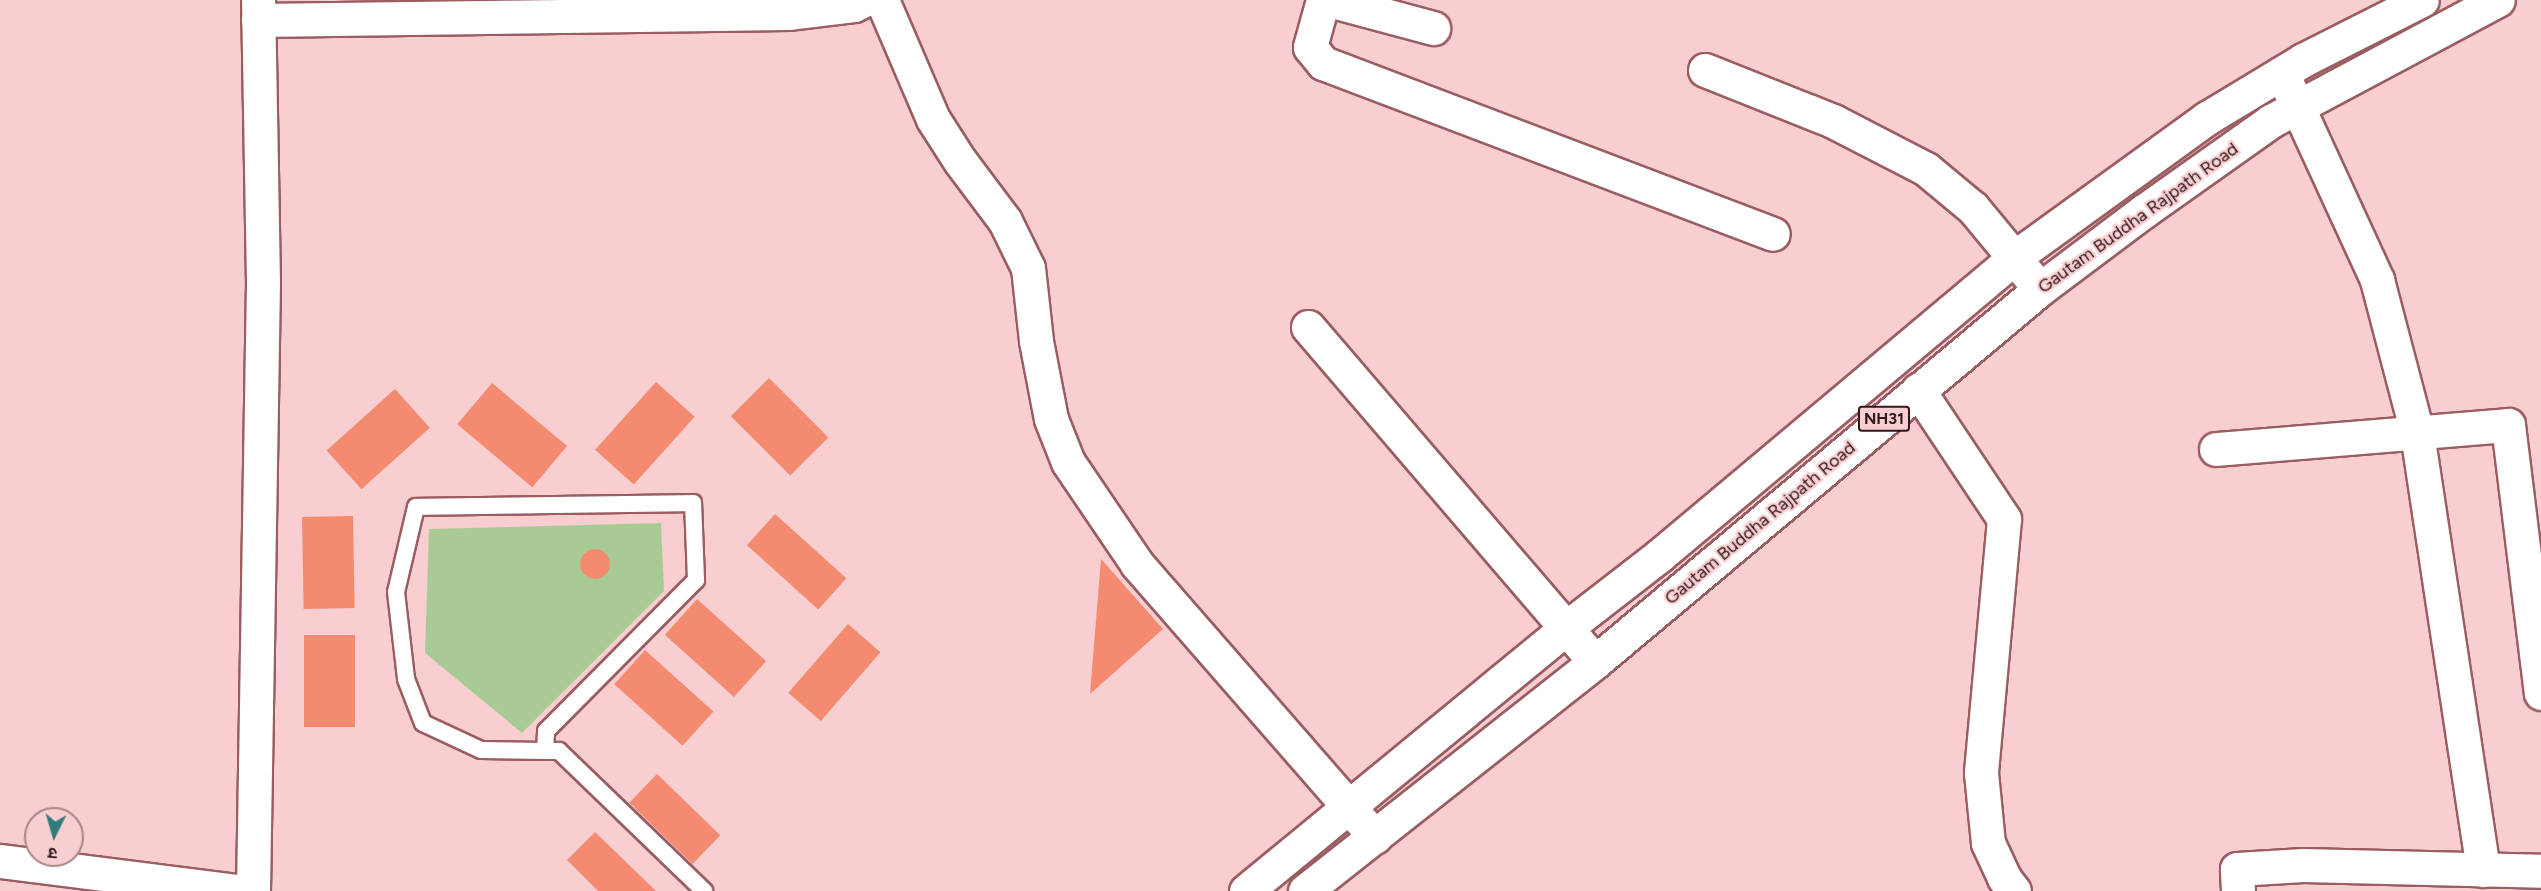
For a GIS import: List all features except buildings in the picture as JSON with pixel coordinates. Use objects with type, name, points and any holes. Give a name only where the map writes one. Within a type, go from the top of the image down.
[{"type":"main road","points":[[253,891],[263,283],[258,10],[788,13],[854,5],[864,0]]},
{"type":"main road","points":[[882,0],[933,118],[960,161],[1005,220],[1028,268],[1036,342],[1051,418],[1068,462],[1137,564],[1375,837]]},
{"type":"main road","points":[[1323,0],[1310,47],[1323,63],[1773,234]]},
{"type":"main road","points":[[1329,0],[1433,28]]},
{"type":"main road","name":"Gautam Buddha Rajpath Road","points":[[1305,891],[1595,662],[2040,289],[2271,121],[2498,0]]},
{"type":"main road","name":"NH31","points":[[1245,891],[1350,808],[1566,628],[1660,555],[2014,257],[2207,118],[2282,73],[2420,1]]},
{"type":"main road","points":[[1705,70],[1833,121],[1926,169],[1973,208],[2040,289]]},
{"type":"main road","points":[[2282,73],[2378,280],[2417,433],[2483,870]]},
{"type":"main road","points":[[1308,327],[1595,662]]},
{"type":"main road","points":[[1918,390],[2004,519],[1981,773],[1988,843],[2004,878],[2014,891]]},
{"type":"main road","points":[[2216,448],[2508,425],[2541,693]]},
{"type":"main road","points":[[0,861],[237,891]]},
{"type":"main road","points":[[2238,891],[2237,869],[2303,865],[2541,871]]},
{"type":"lane","points":[[545,752],[546,731],[696,580],[693,503],[417,507],[396,592],[406,679],[423,723],[481,750],[545,752],[559,751],[704,891]]},
{"type":"green space","points":[[661,523],[664,591],[522,733],[425,653],[429,529]]}]
